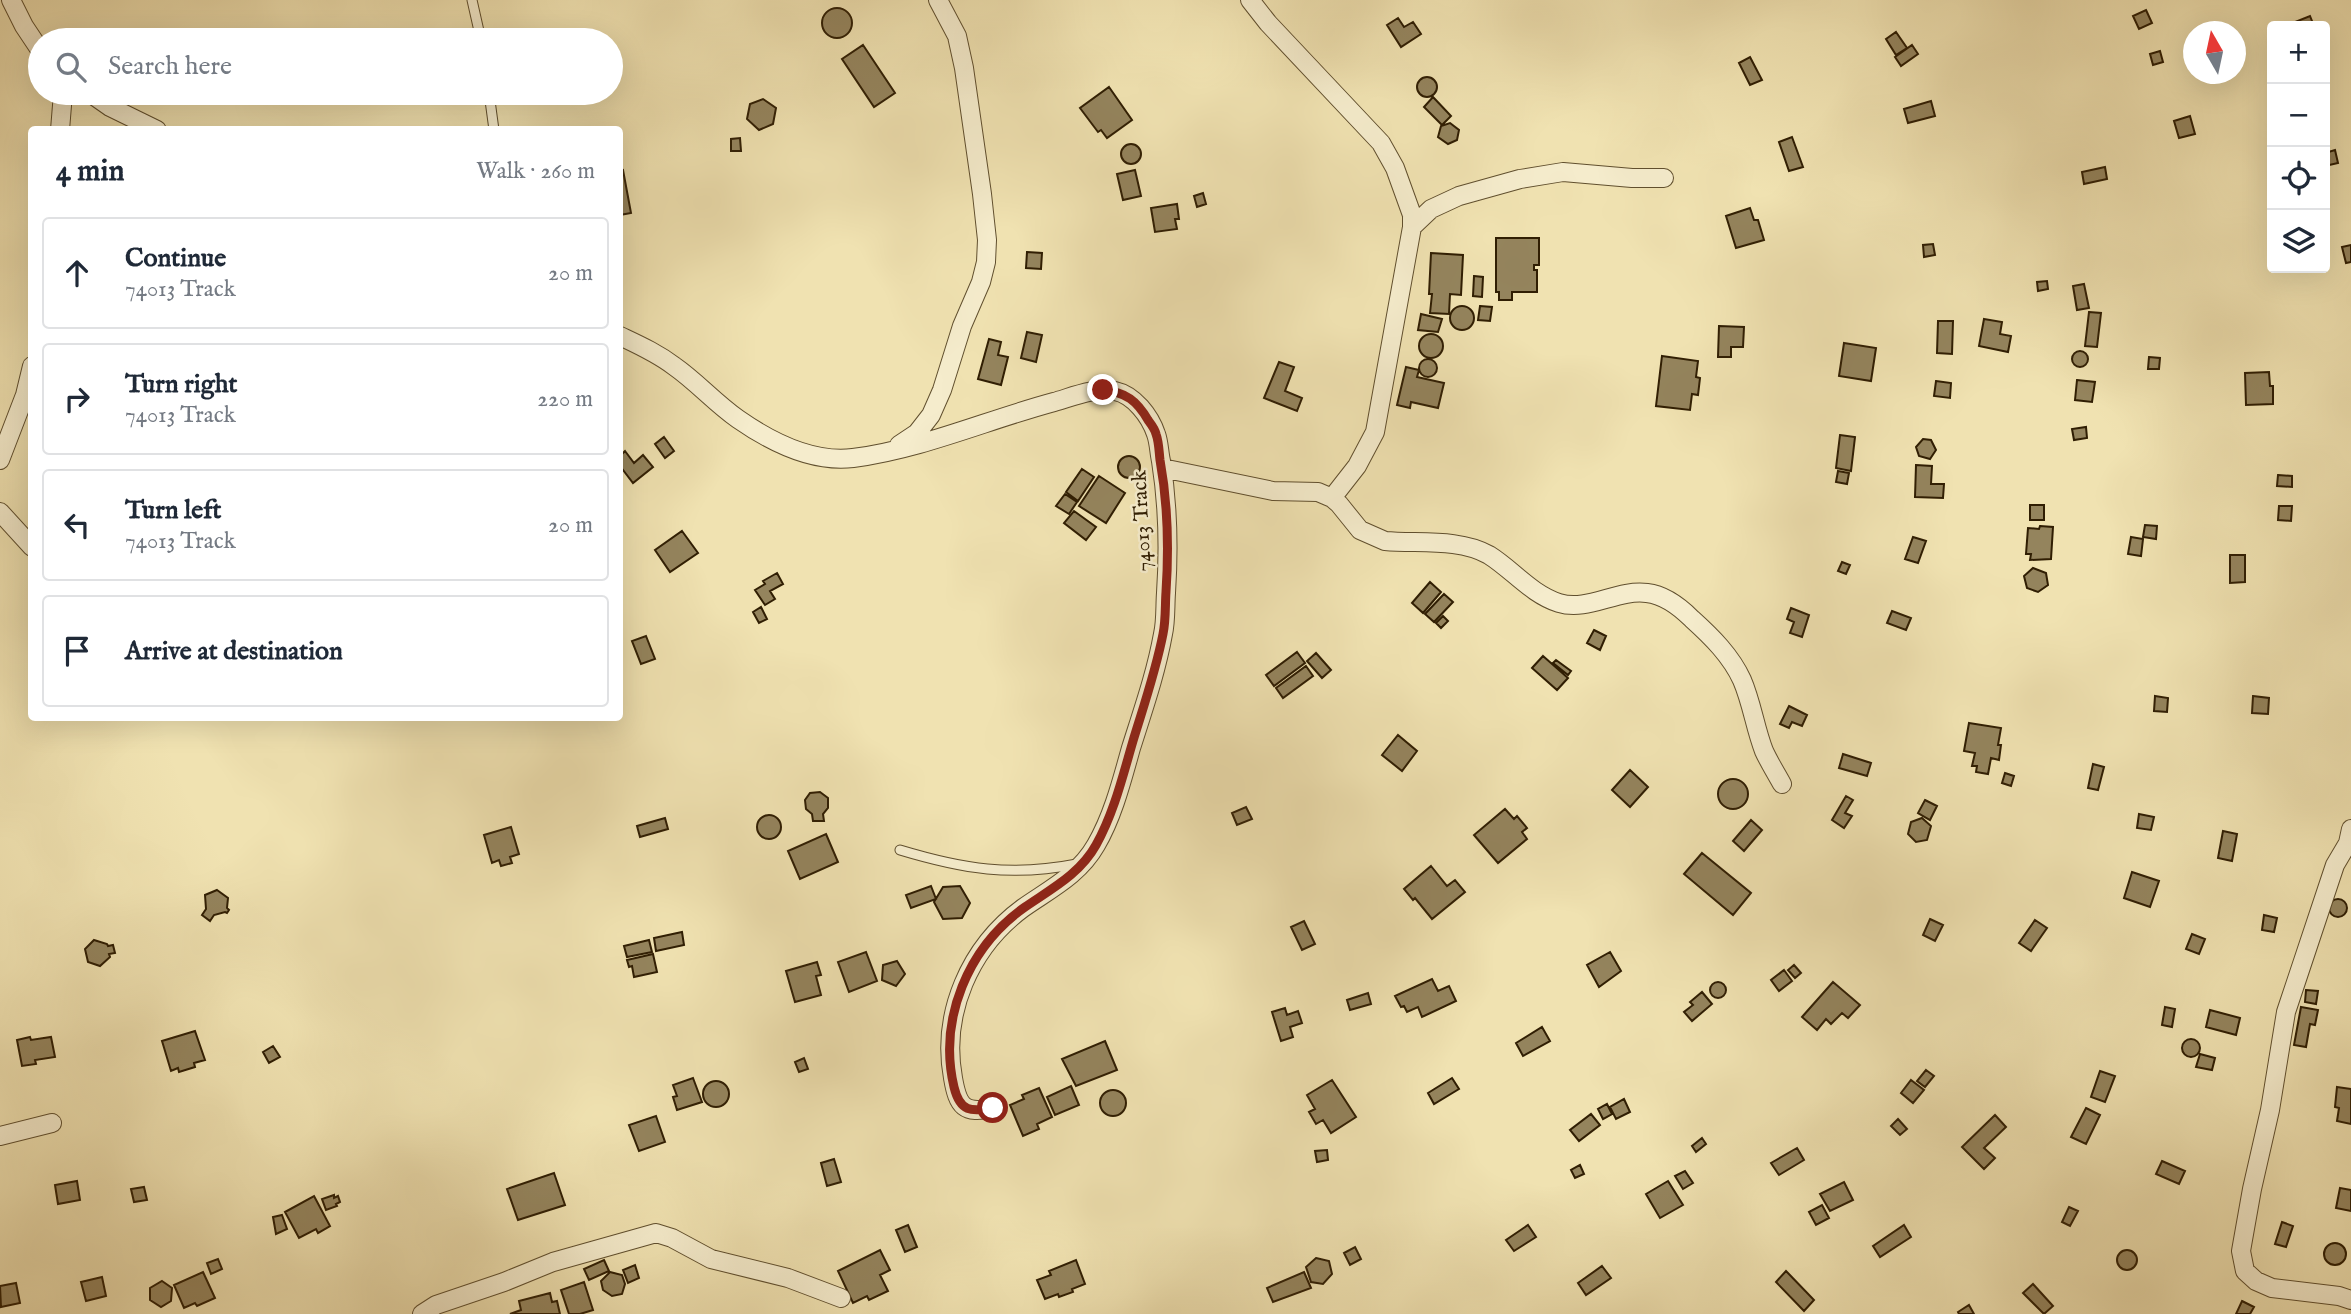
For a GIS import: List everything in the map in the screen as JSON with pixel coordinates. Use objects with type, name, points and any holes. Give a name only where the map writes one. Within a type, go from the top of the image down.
[{"type":"street","points":[[11,0],[28,32]]},
{"type":"street","points":[[890,450],[917,433],[931,415],[986,262],[987,240],[982,194],[964,68],[957,36],[938,0]]},
{"type":"street","points":[[1250,0],[1268,23],[1381,143],[1395,167],[1412,215],[1375,432],[1357,466],[1332,498]]},
{"type":"street","points":[[61,126],[62,105]]},
{"type":"street","points":[[107,105],[149,126]]},
{"type":"street","points":[[1412,227],[1431,209],[1459,196],[1520,179],[1563,172],[1664,178]]},
{"type":"street","name":"74013 Track","points":[[623,337],[675,366],[736,418],[776,442],[818,458],[850,458],[890,450],[1103,390],[1129,396],[1140,406],[1156,432],[1167,512],[1168,567],[1164,632],[1117,795],[1096,845],[1084,862],[1057,887],[1026,906],[987,942],[963,985],[950,1028],[950,1061],[960,1102],[972,1111],[993,1108]]},
{"type":"street","points":[[0,460],[28,382]]},
{"type":"street","points":[[1162,468],[1246,487],[1273,491],[1318,492],[1332,498],[1360,530],[1373,537],[1385,541],[1473,548],[1503,565],[1542,596],[1562,604],[1577,606],[1627,594],[1647,593],[1663,597],[1701,627],[1728,657],[1742,681],[1765,753],[1782,784]]},
{"type":"street","points":[[0,512],[28,543]]},
{"type":"street","points":[[2351,829],[2348,843],[2334,865],[2287,1012],[2241,1251],[2245,1271],[2256,1281],[2272,1288],[2339,1296],[2351,1300]]},
{"type":"street","points":[[0,1136],[52,1123]]},
{"type":"street","points":[[422,1314],[436,1305],[553,1262],[656,1233],[672,1238],[711,1259],[789,1278],[841,1298]]},
{"type":"lane","points":[[472,0],[478,28]]},
{"type":"lane","points":[[491,105],[493,126]]},
{"type":"lane","points":[[900,850],[946,864],[978,869],[1056,868],[1084,862]]},
{"type":"building","points":[[837,8],[843,9],[851,17],[851,29],[843,37],[837,38],[831,37],[823,29],[822,23],[823,17],[831,9]]},
{"type":"building","points":[[2146,10],[2152,23],[2139,29],[2133,16]]},
{"type":"building","points":[[2310,16],[2312,21],[2298,21]]},
{"type":"building","points":[[1398,18],[1404,27],[1413,22],[1421,34],[1401,47],[1387,25]]},
{"type":"building","points":[[1896,32],[1907,48],[1896,55],[1886,39]]},
{"type":"building","points":[[863,45],[895,93],[874,107],[842,59]]},
{"type":"building","points":[[1912,45],[1918,54],[1901,66],[1895,57]]},
{"type":"building","points":[[2160,51],[2163,62],[2153,65],[2150,54]]},
{"type":"building","points":[[1750,57],[1762,80],[1750,85],[1739,63]]},
{"type":"building","points":[[1427,77],[1434,80],[1437,87],[1434,94],[1427,97],[1420,94],[1417,87],[1420,80]]},
{"type":"building","points":[[1109,87],[1132,120],[1107,138],[1101,130],[1098,132],[1080,108]]},
{"type":"building","points":[[1433,97],[1451,116],[1442,125],[1424,107]]},
{"type":"building","points":[[763,99],[776,108],[773,124],[759,130],[747,119],[750,104]]},
{"type":"building","points":[[1931,101],[1935,116],[1908,123],[1904,109]]},
{"type":"building","points":[[2190,116],[2195,134],[2179,138],[2174,121]]},
{"type":"building","points":[[1450,123],[1459,130],[1457,140],[1448,144],[1438,137],[1441,126]]},
{"type":"building","points":[[1792,137],[1803,167],[1789,171],[1779,142]]},
{"type":"building","points":[[740,138],[741,151],[731,151],[731,139]]},
{"type":"building","points":[[1131,144],[1138,147],[1141,154],[1138,161],[1131,164],[1124,161],[1121,154],[1124,147]]},
{"type":"building","points":[[2335,150],[2338,163],[2330,165],[2330,152]]},
{"type":"building","points":[[2105,167],[2107,179],[2084,184],[2082,172]]},
{"type":"building","points":[[623,170],[631,213],[623,214]]},
{"type":"building","points":[[1135,170],[1141,196],[1123,200],[1117,174]]},
{"type":"building","points":[[1203,193],[1206,204],[1197,207],[1194,196]]},
{"type":"building","points":[[1177,204],[1177,229],[1155,232],[1151,208]]},
{"type":"building","points":[[1750,208],[1754,220],[1758,220],[1764,240],[1736,248],[1726,216]]},
{"type":"building","points":[[1496,238],[1539,238],[1539,265],[1534,265],[1534,270],[1537,270],[1537,292],[1512,292],[1512,300],[1499,300],[1499,292],[1496,292]]},
{"type":"building","points":[[1933,244],[1935,255],[1924,257],[1923,245]]},
{"type":"building","points":[[2351,245],[2351,262],[2346,263],[2342,247]]},
{"type":"building","points":[[1027,252],[1042,253],[1041,269],[1026,268]]},
{"type":"building","points":[[1431,253],[1463,255],[1461,295],[1450,294],[1449,314],[1430,313]]},
{"type":"building","points":[[1474,276],[1483,277],[1482,297],[1473,296]]},
{"type":"building","points":[[2047,281],[2048,289],[2038,291],[2037,282]]},
{"type":"building","points":[[2084,284],[2089,308],[2077,310],[2073,286]]},
{"type":"building","points":[[1462,306],[1470,310],[1474,318],[1470,326],[1462,330],[1454,326],[1450,318],[1454,310]]},
{"type":"building","points":[[1480,306],[1492,307],[1490,321],[1478,320]]},
{"type":"building","points":[[2089,312],[2101,313],[2097,347],[2085,346]]},
{"type":"building","points":[[1421,314],[1442,319],[1438,332],[1418,330]]},
{"type":"building","points":[[1984,319],[2002,322],[2000,334],[2011,336],[2008,352],[1979,346]]},
{"type":"building","points":[[1938,321],[1953,321],[1952,354],[1937,353]]},
{"type":"building","points":[[1719,326],[1744,327],[1743,347],[1731,347],[1731,357],[1718,357]]},
{"type":"building","points":[[1027,332],[1042,335],[1036,362],[1021,358]]},
{"type":"building","points":[[1431,334],[1439,338],[1443,346],[1439,354],[1431,358],[1423,354],[1419,346],[1423,338]]},
{"type":"building","points":[[989,339],[1001,342],[998,355],[1008,357],[1001,385],[978,379]]},
{"type":"building","points":[[1844,343],[1876,348],[1871,381],[1839,376]]},
{"type":"building","points":[[2080,351],[2088,359],[2080,367],[2072,359]]},
{"type":"building","points":[[1662,356],[1698,361],[1698,395],[1692,394],[1690,410],[1656,406]]},
{"type":"building","points":[[2149,357],[2160,358],[2159,369],[2148,369]]},
{"type":"building","points":[[1424,359],[1432,359],[1437,368],[1435,375],[1424,377],[1419,372],[1419,364]]},
{"type":"building","points":[[1279,362],[1294,367],[1285,391],[1302,398],[1297,411],[1264,398]]},
{"type":"building","points":[[1406,367],[1419,370],[1417,377],[1444,383],[1438,408],[1411,402],[1410,408],[1397,405]]},
{"type":"building","points":[[2269,372],[2270,386],[2273,386],[2273,404],[2246,405],[2245,373]]},
{"type":"building","points":[[2077,380],[2095,382],[2092,402],[2075,400]]},
{"type":"building","points":[[1936,381],[1951,383],[1950,398],[1934,396]]},
{"type":"building","points":[[2086,427],[2087,438],[2074,440],[2072,429]]},
{"type":"building","points":[[1840,435],[1855,437],[1851,471],[1836,468]]},
{"type":"building","points":[[664,437],[674,451],[665,458],[655,444]]},
{"type":"building","points":[[1923,439],[1931,440],[1936,450],[1930,459],[1919,456],[1916,447]]},
{"type":"building","points":[[625,451],[634,463],[643,455],[653,467],[633,483],[623,470]]},
{"type":"building","points":[[1129,456],[1137,459],[1140,467],[1137,475],[1129,478],[1121,475],[1118,467],[1121,459]]},
{"type":"building","points":[[1916,465],[1932,466],[1931,484],[1944,484],[1943,498],[1915,497]]},
{"type":"building","points":[[1082,469],[1094,477],[1078,501],[1066,492]]},
{"type":"building","points":[[1838,471],[1849,473],[1847,484],[1836,482]]},
{"type":"building","points":[[2278,475],[2292,476],[2292,487],[2277,486]]},
{"type":"building","points":[[1099,476],[1125,493],[1106,523],[1079,506]]},
{"type":"building","points":[[1065,494],[1077,502],[1069,514],[1056,506]]},
{"type":"building","points":[[2030,505],[2044,505],[2044,520],[2030,520]]},
{"type":"building","points":[[2279,506],[2292,506],[2291,521],[2278,520]]},
{"type":"building","points":[[1074,511],[1096,527],[1086,540],[1064,523]]},
{"type":"building","points":[[2145,525],[2157,526],[2156,539],[2143,537]]},
{"type":"building","points":[[2040,526],[2053,527],[2051,559],[2030,560],[2031,554],[2026,554],[2028,528],[2039,529]]},
{"type":"building","points":[[682,531],[698,553],[670,572],[655,550]]},
{"type":"building","points":[[1913,537],[1926,541],[1918,563],[1905,559]]},
{"type":"building","points":[[2131,537],[2143,539],[2141,556],[2128,554]]},
{"type":"building","points":[[2230,555],[2245,555],[2245,582],[2230,583]]},
{"type":"building","points":[[1842,562],[1850,565],[1846,574],[1838,571]]},
{"type":"building","points":[[2033,568],[2046,573],[2048,585],[2038,592],[2027,588],[2024,576]]},
{"type":"building","points":[[777,573],[783,584],[770,591],[775,599],[765,605],[755,590],[765,584],[763,581]]},
{"type":"building","points":[[1430,582],[1441,592],[1423,613],[1412,603]]},
{"type":"building","points":[[1444,594],[1453,602],[1434,622],[1425,614]]},
{"type":"building","points":[[761,607],[767,619],[759,623],[753,612]]},
{"type":"building","points":[[1791,608],[1809,615],[1802,637],[1790,633],[1794,622],[1787,619]]},
{"type":"building","points":[[1892,611],[1911,618],[1906,630],[1887,623]]},
{"type":"building","points":[[1443,616],[1448,621],[1441,628],[1436,623]]},
{"type":"building","points":[[1594,630],[1606,636],[1600,650],[1587,643]]},
{"type":"building","points":[[646,636],[655,659],[641,664],[632,641]]},
{"type":"building","points":[[1297,652],[1305,663],[1274,686],[1266,675]]},
{"type":"building","points":[[1316,653],[1331,670],[1322,678],[1307,661]]},
{"type":"building","points":[[1543,656],[1568,678],[1557,690],[1532,668]]},
{"type":"building","points":[[1556,660],[1571,671],[1568,675],[1553,663]]},
{"type":"building","points":[[1306,666],[1313,676],[1283,698],[1276,688]]},
{"type":"building","points":[[2155,696],[2168,698],[2167,712],[2154,711]]},
{"type":"building","points":[[2253,696],[2269,698],[2268,714],[2252,713]]},
{"type":"building","points":[[1789,706],[1807,715],[1802,726],[1792,722],[1789,728],[1780,724]]},
{"type":"building","points":[[1969,723],[2001,728],[1999,760],[1991,758],[1988,774],[1976,772],[1977,766],[1972,766],[1975,753],[1964,751]]},
{"type":"building","points":[[1398,735],[1417,751],[1402,771],[1382,755]]},
{"type":"building","points":[[1843,754],[1871,763],[1867,776],[1839,768]]},
{"type":"building","points":[[2093,764],[2104,767],[2098,790],[2088,788]]},
{"type":"building","points":[[1630,770],[1648,787],[1630,807],[1612,790]]},
{"type":"building","points":[[2005,773],[2014,776],[2011,786],[2002,783]]},
{"type":"building","points":[[1733,779],[1739,780],[1747,788],[1747,800],[1739,808],[1733,809],[1727,808],[1719,800],[1718,794],[1719,788],[1727,780]]},
{"type":"building","points":[[820,792],[828,798],[828,808],[823,814],[824,821],[813,821],[812,814],[806,809],[805,800],[810,793]]},
{"type":"building","points":[[1846,796],[1853,800],[1845,813],[1852,816],[1844,828],[1832,820]]},
{"type":"building","points":[[1925,800],[1937,806],[1930,820],[1918,813]]},
{"type":"building","points":[[1246,807],[1252,819],[1237,825],[1232,813]]},
{"type":"building","points":[[1505,809],[1514,819],[1517,816],[1527,828],[1522,832],[1527,839],[1498,863],[1474,835]]},
{"type":"building","points":[[2139,814],[2154,817],[2151,830],[2137,828]]},
{"type":"building","points":[[769,815],[780,822],[781,827],[774,838],[769,839],[758,832],[757,827],[764,816]]},
{"type":"building","points":[[665,818],[668,829],[640,837],[637,826]]},
{"type":"building","points":[[1922,818],[1931,826],[1927,840],[1916,842],[1908,834],[1911,822]]},
{"type":"building","points":[[1751,820],[1762,830],[1744,851],[1733,841]]},
{"type":"building","points":[[511,827],[519,854],[510,857],[512,863],[501,866],[499,860],[492,863],[484,835]]},
{"type":"building","points":[[2223,831],[2237,834],[2232,861],[2218,858]]},
{"type":"building","points":[[826,834],[838,862],[800,879],[788,851]]},
{"type":"building","points":[[1702,853],[1751,893],[1733,915],[1684,874]]},
{"type":"building","points":[[1431,866],[1447,886],[1455,880],[1465,892],[1432,919],[1404,889]]},
{"type":"building","points":[[2132,872],[2159,881],[2150,907],[2124,898]]},
{"type":"building","points":[[931,886],[936,899],[911,908],[906,895]]},
{"type":"building","points":[[960,886],[970,903],[962,918],[943,919],[934,902],[943,887]]},
{"type":"building","points":[[217,890],[228,898],[229,910],[227,913],[214,915],[210,921],[202,915],[206,909],[205,895]]},
{"type":"building","points":[[2338,899],[2344,902],[2347,908],[2344,914],[2338,917],[2332,914],[2329,908],[2332,902]]},
{"type":"building","points":[[2264,915],[2277,918],[2274,932],[2262,930]]},
{"type":"building","points":[[1930,919],[1943,925],[1935,941],[1923,935]]},
{"type":"building","points":[[2035,920],[2047,928],[2031,951],[2019,943]]},
{"type":"building","points":[[1304,921],[1315,944],[1302,950],[1291,927]]},
{"type":"building","points":[[682,932],[684,945],[656,951],[654,938]]},
{"type":"building","points":[[2192,934],[2205,939],[2199,954],[2186,949]]},
{"type":"building","points":[[94,940],[108,946],[113,945],[115,953],[109,954],[110,957],[100,966],[88,962],[85,949]]},
{"type":"building","points":[[649,940],[652,952],[627,957],[624,946]]},
{"type":"building","points":[[866,952],[877,981],[849,992],[838,962]]},
{"type":"building","points":[[1610,952],[1621,971],[1599,987],[1587,965]]},
{"type":"building","points":[[653,954],[657,972],[634,977],[632,966],[629,967],[627,960]]},
{"type":"building","points":[[897,961],[905,974],[896,986],[882,980],[883,965]]},
{"type":"building","points":[[817,962],[821,975],[816,976],[821,995],[795,1002],[786,971]]},
{"type":"building","points":[[1794,965],[1801,973],[1795,978],[1788,970]]},
{"type":"building","points":[[1784,970],[1792,981],[1779,991],[1771,980]]},
{"type":"building","points":[[1432,979],[1438,991],[1449,986],[1456,1001],[1422,1017],[1418,1007],[1407,1012],[1404,1006],[1401,1007],[1395,996]]},
{"type":"building","points":[[1715,982],[1721,982],[1726,990],[1724,996],[1715,998],[1710,993],[1710,987]]},
{"type":"building","points":[[1833,982],[1860,1005],[1848,1018],[1842,1013],[1831,1024],[1826,1019],[1817,1030],[1802,1017]]},
{"type":"building","points":[[2306,990],[2318,991],[2316,1004],[2305,1002]]},
{"type":"building","points":[[1702,992],[1712,1004],[1692,1021],[1684,1012],[1693,1005],[1690,1002]]},
{"type":"building","points":[[1368,993],[1371,1004],[1350,1010],[1347,1000]]},
{"type":"building","points":[[2165,1007],[2175,1009],[2172,1027],[2162,1025]]},
{"type":"building","points":[[2301,1007],[2318,1010],[2315,1025],[2310,1024],[2306,1047],[2294,1045]]},
{"type":"building","points":[[1285,1008],[1287,1015],[1298,1011],[1302,1023],[1290,1027],[1293,1037],[1281,1041],[1272,1012]]},
{"type":"building","points":[[2210,1010],[2240,1018],[2236,1035],[2206,1027]]},
{"type":"building","points":[[1542,1027],[1550,1041],[1523,1056],[1516,1043]]},
{"type":"building","points":[[195,1031],[205,1060],[194,1063],[195,1067],[179,1072],[178,1068],[171,1071],[162,1041]]},
{"type":"building","points":[[30,1037],[31,1040],[51,1037],[55,1057],[35,1060],[36,1064],[22,1066],[17,1040]]},
{"type":"building","points":[[2187,1039],[2195,1039],[2200,1048],[2198,1055],[2187,1057],[2182,1052],[2182,1044]]},
{"type":"building","points":[[1105,1041],[1117,1070],[1076,1086],[1062,1059]]},
{"type":"building","points":[[273,1046],[280,1057],[269,1063],[263,1052]]},
{"type":"building","points":[[2200,1054],[2215,1058],[2212,1070],[2196,1067]]},
{"type":"building","points":[[804,1058],[808,1069],[799,1072],[795,1062]]},
{"type":"building","points":[[1926,1070],[1934,1076],[1925,1087],[1917,1081]]},
{"type":"building","points":[[2100,1071],[2115,1076],[2105,1102],[2091,1097]]},
{"type":"building","points":[[693,1078],[702,1102],[677,1110],[673,1097],[677,1096],[673,1085]]},
{"type":"building","points":[[1452,1078],[1459,1089],[1434,1104],[1428,1093]]},
{"type":"building","points":[[1332,1080],[1356,1117],[1331,1133],[1323,1120],[1316,1124],[1309,1112],[1315,1109],[1307,1095]]},
{"type":"building","points":[[1911,1080],[1924,1090],[1913,1103],[1901,1093]]},
{"type":"building","points":[[716,1081],[725,1085],[729,1094],[725,1103],[716,1107],[707,1103],[703,1094],[707,1085]]},
{"type":"building","points":[[1071,1086],[1079,1105],[1055,1115],[1047,1097]]},
{"type":"building","points":[[2337,1087],[2351,1089],[2351,1124],[2337,1121]]},
{"type":"building","points":[[1039,1088],[1052,1117],[1037,1124],[1039,1129],[1023,1136],[1010,1105],[1024,1099],[1022,1095]]},
{"type":"building","points":[[1113,1090],[1122,1094],[1126,1103],[1122,1112],[1113,1116],[1104,1112],[1100,1103],[1104,1094]]},
{"type":"building","points":[[1624,1099],[1630,1112],[1616,1119],[1610,1107]]},
{"type":"building","points":[[1607,1104],[1612,1114],[1603,1119],[1598,1109]]},
{"type":"building","points":[[2086,1108],[2100,1115],[2086,1144],[2071,1137]]},
{"type":"building","points":[[1591,1114],[1600,1125],[1579,1141],[1570,1130]]},
{"type":"building","points":[[1995,1115],[2006,1127],[1984,1148],[1995,1158],[1984,1169],[1962,1147]]},
{"type":"building","points":[[656,1116],[665,1142],[639,1151],[629,1125]]},
{"type":"building","points":[[1898,1119],[1907,1129],[1900,1135],[1891,1126]]},
{"type":"building","points":[[1702,1138],[1706,1144],[1696,1152],[1692,1146]]},
{"type":"building","points":[[1797,1148],[1804,1160],[1779,1175],[1771,1163]]},
{"type":"building","points":[[1327,1150],[1328,1160],[1317,1162],[1315,1151]]},
{"type":"building","points":[[834,1159],[841,1182],[827,1186],[821,1163]]},
{"type":"building","points":[[2162,1161],[2185,1171],[2179,1184],[2156,1174]]},
{"type":"building","points":[[1580,1165],[1584,1174],[1575,1178],[1571,1170]]},
{"type":"building","points":[[1685,1171],[1693,1183],[1683,1189],[1675,1176]]},
{"type":"building","points":[[554,1173],[565,1205],[518,1220],[507,1189]]},
{"type":"building","points":[[77,1181],[80,1200],[58,1204],[55,1185]]},
{"type":"building","points":[[1668,1181],[1683,1205],[1660,1218],[1646,1194]]},
{"type":"building","points":[[1844,1182],[1853,1200],[1830,1211],[1820,1194]]},
{"type":"building","points":[[144,1187],[147,1200],[134,1202],[131,1189]]},
{"type":"building","points":[[2340,1188],[2351,1190],[2351,1211],[2336,1208]]},
{"type":"building","points":[[334,1195],[334,1198],[338,1196],[340,1202],[326,1210],[322,1199]]},
{"type":"building","points":[[314,1196],[330,1226],[318,1233],[316,1229],[299,1238],[285,1212]]},
{"type":"building","points":[[1822,1205],[1829,1218],[1816,1225],[1809,1212]]},
{"type":"building","points":[[2069,1207],[2078,1211],[2070,1226],[2062,1222]]},
{"type":"building","points":[[282,1215],[287,1229],[276,1234],[273,1217]]},
{"type":"building","points":[[2282,1222],[2293,1226],[2286,1247],[2275,1244]]},
{"type":"building","points":[[908,1225],[917,1247],[905,1252],[896,1230]]},
{"type":"building","points":[[1528,1225],[1536,1237],[1514,1251],[1506,1240]]},
{"type":"building","points":[[1904,1225],[1911,1237],[1880,1257],[1873,1246]]},
{"type":"building","points":[[2335,1243],[2343,1246],[2346,1254],[2343,1262],[2335,1265],[2327,1262],[2324,1254],[2327,1246]]},
{"type":"building","points":[[1355,1247],[1361,1259],[1350,1265],[1344,1253]]},
{"type":"building","points":[[880,1250],[890,1270],[880,1275],[888,1291],[869,1300],[867,1296],[853,1303],[838,1271]]},
{"type":"building","points":[[2127,1250],[2134,1253],[2137,1260],[2134,1267],[2127,1270],[2120,1267],[2117,1260],[2120,1253]]},
{"type":"building","points":[[1316,1258],[1329,1261],[1332,1274],[1323,1284],[1311,1282],[1306,1267]]},
{"type":"building","points":[[218,1259],[222,1269],[211,1274],[207,1263]]},
{"type":"building","points":[[604,1260],[609,1271],[589,1280],[584,1269]]},
{"type":"building","points":[[1076,1260],[1085,1284],[1072,1289],[1073,1292],[1045,1299],[1037,1280],[1051,1275],[1049,1271]]},
{"type":"building","points":[[635,1265],[639,1278],[628,1283],[623,1270]]},
{"type":"building","points":[[1602,1266],[1611,1278],[1586,1295],[1578,1283]]},
{"type":"building","points":[[1786,1271],[1814,1300],[1804,1311],[1776,1282]]},
{"type":"building","points":[[203,1272],[215,1298],[184,1308],[174,1285]]},
{"type":"building","points":[[610,1272],[622,1275],[625,1284],[622,1294],[612,1296],[603,1290],[601,1281]]},
{"type":"building","points":[[1304,1272],[1311,1288],[1273,1302],[1267,1288]]},
{"type":"building","points":[[102,1277],[106,1296],[86,1301],[81,1282]]},
{"type":"building","points":[[162,1281],[172,1288],[171,1301],[161,1307],[150,1300],[150,1288]]},
{"type":"building","points":[[584,1282],[593,1310],[569,1314],[561,1290]]},
{"type":"building","points":[[16,1283],[20,1303],[1,1307],[0,1286]]},
{"type":"building","points":[[2033,1284],[2053,1306],[2044,1314],[2023,1293]]},
{"type":"building","points":[[550,1293],[552,1302],[557,1301],[560,1314],[510,1314],[521,1310],[519,1301]]},
{"type":"building","points":[[2242,1301],[2254,1307],[2250,1314],[2236,1314]]},
{"type":"building","points":[[1969,1305],[1974,1314],[1959,1314],[1958,1312]]},
{"type":"route","points":[[993,1108],[972,1111],[967,1109],[960,1102],[955,1090],[950,1061],[950,1028],[963,985],[987,942],[1009,919],[1057,887],[1084,862],[1096,845],[1117,795],[1164,632],[1168,567],[1167,512],[1156,432],[1140,406],[1129,396],[1103,390]]}]
